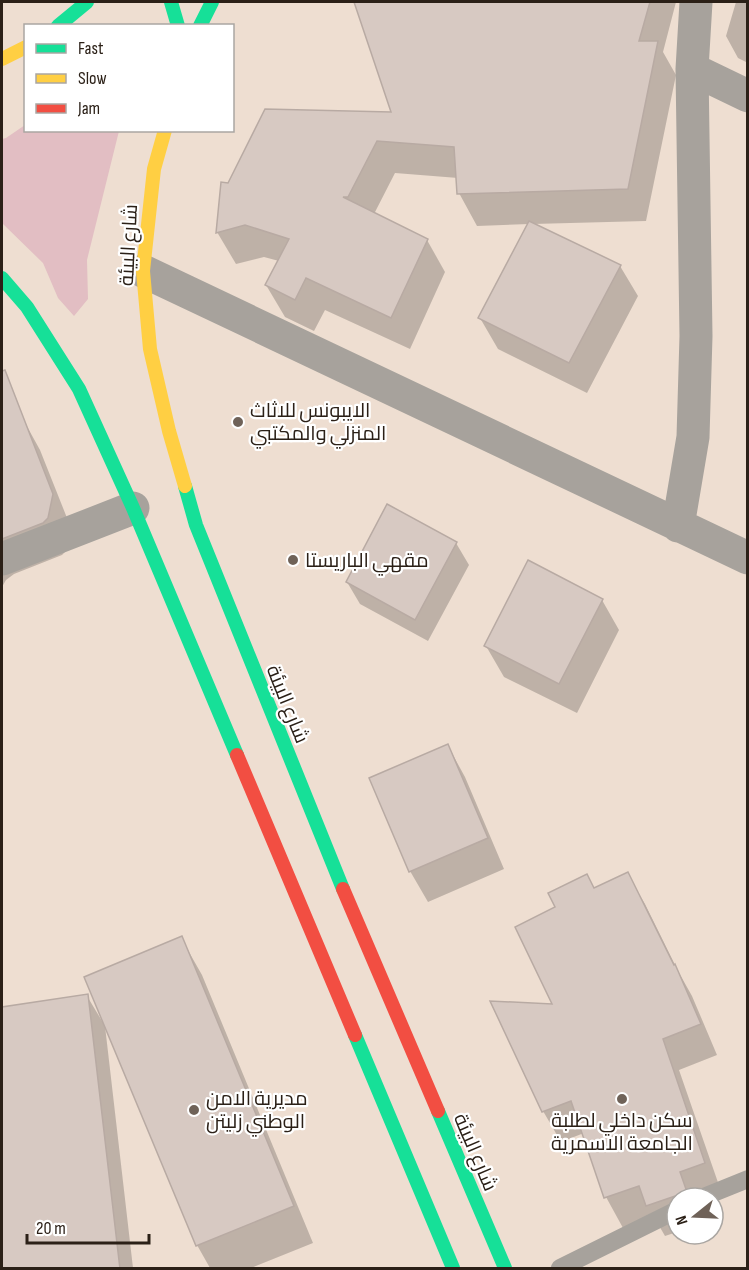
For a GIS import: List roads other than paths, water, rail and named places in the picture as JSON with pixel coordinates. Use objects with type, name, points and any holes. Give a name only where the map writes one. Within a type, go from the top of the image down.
[{"type":"main road","points":[[60,24],[87,2]]},
{"type":"main road","points":[[171,2],[177,24]]},
{"type":"main road","points":[[201,24],[212,2]]},
{"type":"main road","points":[[2,59],[24,48]]},
{"type":"main road","name":"شارع البيئة","points":[[164,132],[154,169],[143,271],[150,349],[169,431],[196,525],[330,858],[505,1269]]},
{"type":"main road","points":[[2,278],[27,307],[79,389],[133,508],[453,1269]]},
{"type":"street","points":[[678,526],[693,437],[695,348],[692,69],[696,2]]},
{"type":"street","points":[[692,69],[747,96]]},
{"type":"street","points":[[143,271],[747,558]]},
{"type":"street","points":[[2,559],[133,508]]},
{"type":"lane","points":[[725,1188],[747,1179]]},
{"type":"lane","points":[[560,1269],[665,1216]]},
{"type":"place","name":"الايبونس للاثاث المنزلي والمكتبي","points":[[238,422]]},
{"type":"place","name":"مقهي الباريستا","points":[[293,560]]},
{"type":"place","name":"سكن داخلي لطلبة الجامعة اﻻسمرية","points":[[622,1099]]},
{"type":"place","name":"مديرية الامن الوطني زليتن","points":[[194,1110]]}]
